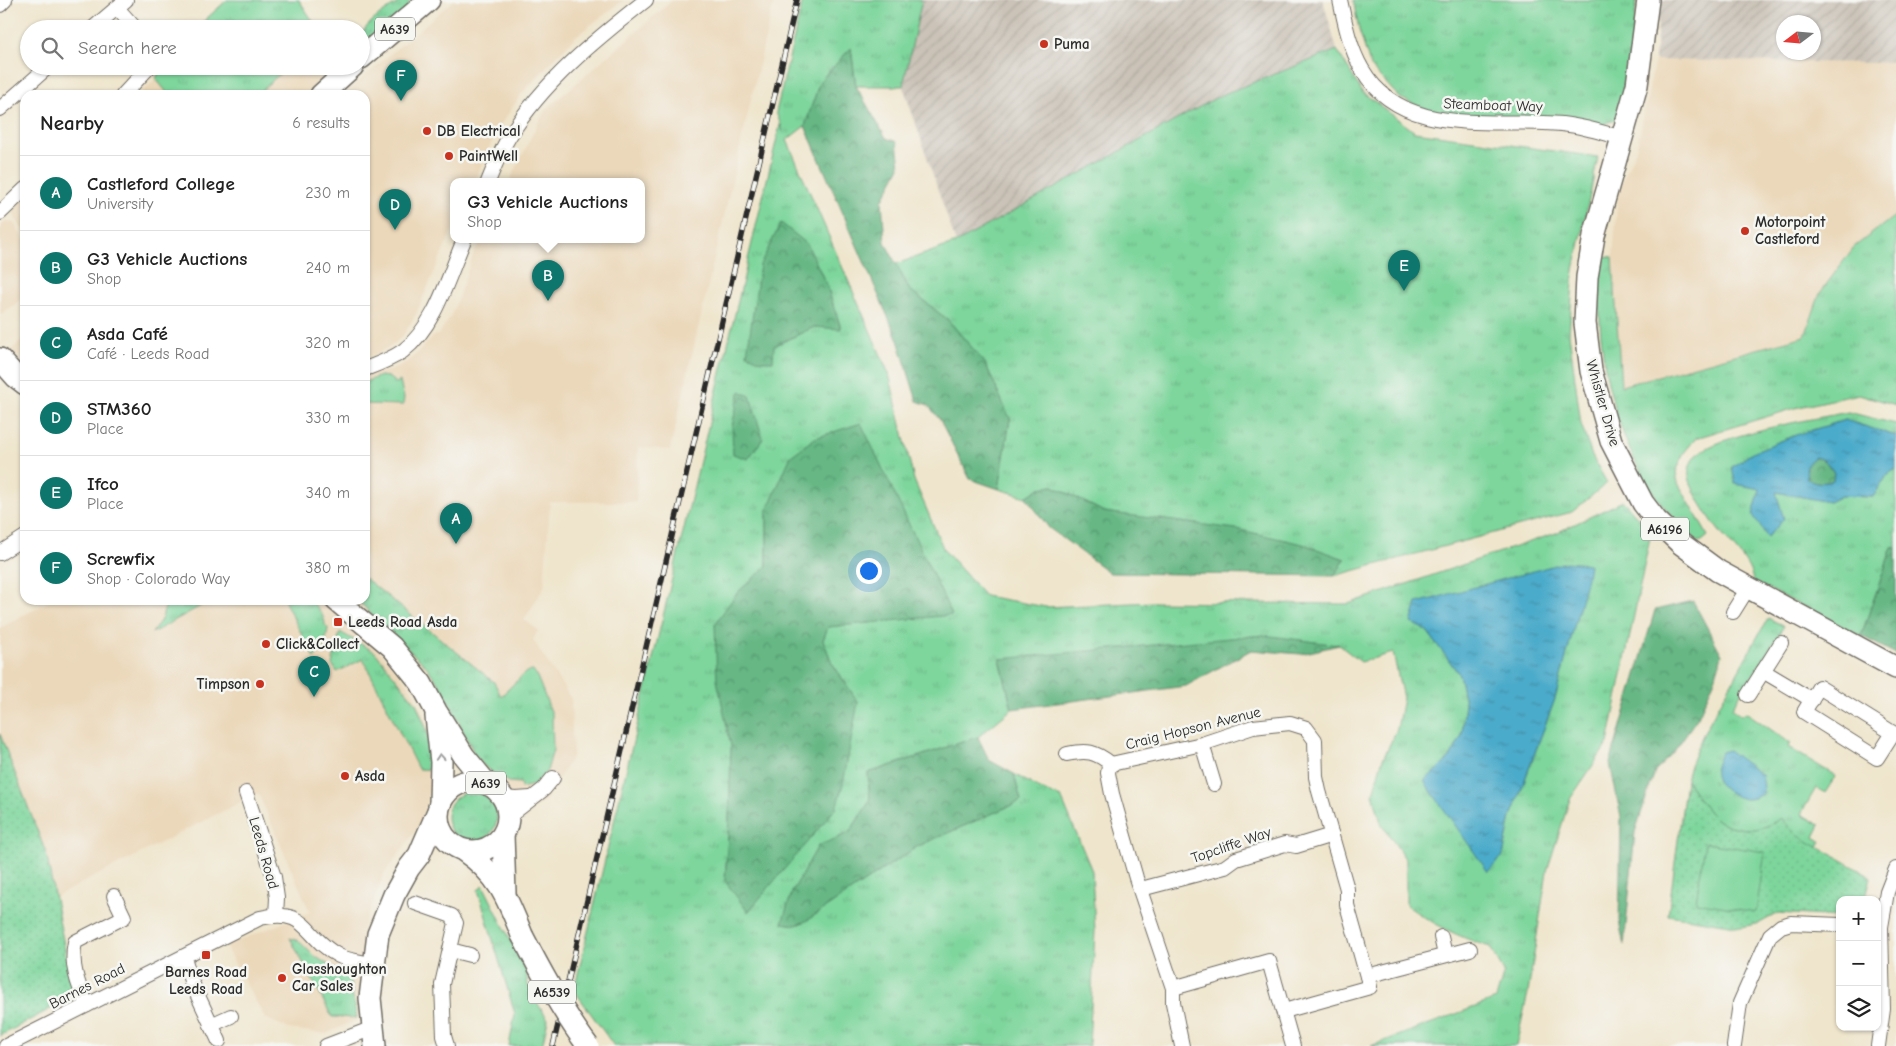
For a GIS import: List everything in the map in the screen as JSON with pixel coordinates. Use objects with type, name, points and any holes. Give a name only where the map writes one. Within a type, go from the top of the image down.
[{"type":"main road","name":"A639","points":[[370,50],[428,0]]},
{"type":"main road","name":"Whistler Drive","points":[[1648,0],[1637,85],[1594,236],[1586,277],[1585,323],[1591,371],[1611,442],[1643,503],[1656,520],[1706,564],[1896,668]]},
{"type":"main road","points":[[327,90],[343,75]]},
{"type":"main road","points":[[0,359],[20,380]]},
{"type":"main road","name":"A639","points":[[342,605],[392,648],[421,683],[464,756],[487,784]]},
{"type":"main road","name":"A639","points":[[436,711],[441,762],[439,824],[442,833],[448,841],[460,849]]},
{"type":"main road","name":"A639","points":[[374,1037],[370,998],[378,934],[394,895],[409,868],[419,855],[444,796],[453,787],[467,781],[487,784],[494,788],[505,817]]},
{"type":"main road","points":[[419,855],[441,847],[474,851],[484,849],[495,843],[505,817]]},
{"type":"main road","name":"A6539","points":[[505,817],[505,893]]},
{"type":"main road","name":"A6539","points":[[460,849],[480,862],[505,893],[522,935],[548,985],[569,1020],[588,1046]]},
{"type":"street","points":[[0,5],[5,0]]},
{"type":"street","points":[[490,178],[510,136],[542,92],[579,55],[646,0]]},
{"type":"street","name":"Steamboat Way","points":[[1340,0],[1347,33],[1362,69],[1380,92],[1416,114],[1459,122],[1562,124],[1622,138]]},
{"type":"street","points":[[102,20],[121,4],[131,20]]},
{"type":"street","points":[[22,90],[39,75]]},
{"type":"street","points":[[128,90],[142,75]]},
{"type":"street","points":[[0,109],[20,91]]},
{"type":"street","points":[[0,213],[20,194]]},
{"type":"street","points":[[370,367],[384,362],[403,351],[418,335],[433,313],[463,243]]},
{"type":"street","points":[[0,552],[20,540]]},
{"type":"street","points":[[1733,612],[1748,588]]},
{"type":"street","points":[[1748,695],[1780,643]]},
{"type":"street","points":[[1763,670],[1812,700]]},
{"type":"street","points":[[1819,687],[1893,733],[1890,750],[1878,758],[1804,712],[1812,700],[1819,687]]},
{"type":"street","name":"Craig Hopson Avenue","points":[[1182,1046],[1173,1003],[1173,988],[1112,794],[1108,773],[1111,764],[1202,744],[1253,727],[1290,723],[1306,728],[1314,740],[1316,777],[1347,889],[1347,905],[1366,976]]},
{"type":"street","points":[[1202,744],[1214,784]]},
{"type":"street","points":[[1066,754],[1085,751],[1093,752],[1111,764]]},
{"type":"street","points":[[505,817],[516,799],[532,798],[544,789],[553,778]]},
{"type":"street","name":"Leeds Road","points":[[246,793],[274,877],[277,898],[276,915]]},
{"type":"street","name":"Topcliffe Way","points":[[1141,889],[1225,867],[1236,859],[1284,844],[1296,846],[1332,835]]},
{"type":"street","points":[[1881,923],[1891,901],[1896,869]]},
{"type":"street","points":[[87,1005],[76,974],[75,942],[124,917],[114,896]]},
{"type":"street","points":[[415,903],[452,916],[456,923],[442,984],[446,1046]]},
{"type":"street","points":[[276,915],[296,918],[319,941],[341,957],[373,964]]},
{"type":"street","name":"Barnes Road","points":[[6,1046],[260,918],[276,915]]},
{"type":"street","points":[[1734,1046],[1740,1004],[1770,935],[1781,926],[1791,923],[1836,926]]},
{"type":"street","points":[[1441,937],[1445,955]]},
{"type":"street","points":[[1878,1046],[1883,1009],[1880,941]]},
{"type":"street","points":[[1284,1011],[1370,987],[1366,976],[1470,949]]},
{"type":"street","points":[[450,950],[470,955]]},
{"type":"street","points":[[184,957],[191,981],[219,1041]]},
{"type":"street","points":[[1173,988],[1269,961],[1293,1046]]},
{"type":"street","points":[[211,1025],[231,1016]]},
{"type":"street","points":[[326,1046],[374,1037]]},
{"type":"shaded area","points":[[454,0],[624,0],[576,36],[523,92],[497,130],[476,178],[450,178],[450,235],[416,314],[403,336],[395,343],[370,356],[370,90],[348,90],[366,75],[370,75],[370,71]]},
{"type":"shaded area","points":[[673,0],[774,0],[670,450],[638,447],[636,502],[550,502],[544,587],[524,620],[538,630],[533,640],[571,699],[573,755],[545,801],[515,820],[507,797],[498,785],[473,762],[348,605],[370,605],[370,374],[392,370],[410,360],[435,335],[438,335],[452,315],[473,255],[479,243],[645,243],[645,178],[511,178],[544,111]]},
{"type":"shaded area","points":[[922,0],[1323,0],[1337,50],[1221,95],[956,243],[903,86]]},
{"type":"shaded area","points":[[1656,0],[1896,0],[1896,61],[1876,63],[1655,60],[1658,23]]},
{"type":"shaded area","name":"Motorpoint Castleford","points":[[1655,60],[1876,63],[1896,61],[1896,215],[1854,247],[1820,293],[1805,336],[1621,386],[1613,257],[1618,191],[1637,147]]},
{"type":"shaded area","points":[[278,75],[326,75],[311,90],[262,90]]},
{"type":"shaded area","points":[[156,79],[165,90],[144,90]]},
{"type":"shaded area","points":[[20,200],[20,226],[13,210]]},
{"type":"shaded area","points":[[6,221],[14,223],[20,233],[20,301],[0,315],[0,226]]},
{"type":"shaded area","points":[[20,342],[20,359],[11,350]]},
{"type":"shaded area","points":[[43,605],[331,605],[371,641],[411,688],[429,727],[434,765],[421,824],[384,874],[364,926],[359,1019],[326,1034],[289,1029],[265,1018],[225,946],[310,912],[258,793],[55,897],[46,853],[0,734],[0,628]]},
{"type":"green space","points":[[227,0],[299,0],[312,20],[205,20]]},
{"type":"green space","points":[[403,0],[407,0],[411,5],[370,41],[370,24]]},
{"type":"green space","points":[[803,0],[922,0],[903,86],[856,86],[851,48],[820,81],[805,126],[787,140],[889,374],[914,480],[944,550],[985,596],[1046,607],[1153,602],[1348,604],[1556,533],[1623,501],[1651,532],[1608,743],[1570,799],[1547,871],[1528,993],[1516,1046],[1371,1046],[1496,999],[1504,972],[1490,947],[1446,929],[1406,905],[1406,860],[1381,823],[1373,793],[1382,761],[1397,729],[1403,698],[1393,653],[1361,662],[1339,645],[1000,659],[1012,709],[978,737],[868,773],[870,801],[849,833],[818,846],[783,923],[796,925],[806,921],[918,846],[1021,801],[1014,774],[1042,790],[1061,797],[1092,871],[1095,931],[1089,1046],[614,1046],[574,990],[780,125],[783,131],[776,112]],"holes":[[[807,244],[827,286],[841,328],[814,327],[774,346]],[[767,510],[952,614],[828,627],[823,640],[832,663],[858,702],[725,881],[737,593],[767,566]],[[1589,564],[1555,699],[1511,817],[1503,856],[1450,758],[1462,735],[1465,702],[1459,674],[1427,631]]]},
{"type":"green space","points":[[1353,0],[1637,0],[1626,90],[1618,119],[1600,125],[1455,115],[1428,110],[1400,98],[1371,67],[1359,30]]},
{"type":"green space","points":[[851,48],[856,86],[886,138],[897,142],[900,167],[882,201],[885,242],[909,289],[949,321],[985,363],[1010,419],[999,489],[970,479],[940,420],[928,405],[917,401],[898,340],[805,126],[820,81]]},
{"type":"green space","points":[[1337,50],[1362,92],[1415,132],[1598,157],[1574,270],[1569,334],[1581,424],[1592,456],[1607,483],[1572,512],[1334,576],[1345,559],[1158,520],[1104,512],[1053,486],[1040,488],[1026,497],[999,489],[1010,419],[985,363],[949,321],[909,289],[896,264],[956,243],[1221,95]]},
{"type":"green space","points":[[158,75],[278,75],[262,90],[165,90],[156,79]]},
{"type":"green space","points":[[1896,215],[1896,405],[1859,394],[1799,407],[1696,438],[1683,454],[1676,472],[1678,483],[1708,536],[1698,542],[1666,509],[1650,488],[1637,466],[1618,418],[1610,392],[1601,341],[1600,281],[1604,256],[1613,257],[1621,386],[1805,336],[1820,293],[1854,247]]},
{"type":"green space","points":[[781,223],[807,244],[827,286],[841,329],[814,327],[774,346],[773,361],[761,361],[747,354],[760,265]]},
{"type":"green space","points":[[380,376],[388,377],[396,383],[400,381],[404,398],[403,405],[370,404],[370,380]]},
{"type":"green space","points":[[740,391],[750,396],[763,439],[748,459],[733,454],[732,426]]},
{"type":"green space","points":[[1848,412],[1896,424],[1896,436],[1845,420],[1796,435],[1755,451],[1732,467],[1760,488],[1829,502],[1841,496],[1873,497],[1888,474],[1896,469],[1896,547],[1892,547],[1861,636],[1753,581],[1744,560],[1704,509],[1694,492],[1689,477],[1694,457],[1723,441],[1766,428]]},
{"type":"green space","points":[[861,423],[952,615],[828,627],[823,640],[832,663],[858,702],[843,784],[836,808],[748,912],[725,881],[731,746],[717,680],[715,624],[737,593],[767,566],[767,510],[791,456],[815,438]]},
{"type":"green space","points":[[1815,457],[1828,465],[1834,473],[1833,480],[1820,482],[1807,479],[1807,466]]},
{"type":"green space","points":[[1053,486],[1104,512],[1236,529],[1303,544],[1345,559],[1334,576],[1110,573],[1049,528],[1026,497],[1040,488]]},
{"type":"green space","points":[[1892,547],[1896,547],[1896,654],[1861,636]]},
{"type":"green space","points":[[370,582],[494,682],[501,696],[526,672],[533,671],[536,674],[552,714],[553,750],[547,771],[534,785],[521,788],[520,783],[508,782],[486,768],[475,755],[444,692],[427,667],[362,605],[370,605]]},
{"type":"green space","points":[[1693,601],[1722,655],[1715,679],[1698,717],[1675,750],[1655,772],[1649,789],[1635,832],[1624,946],[1619,921],[1621,818],[1610,763],[1655,610]]},
{"type":"green space","points":[[166,605],[202,605],[152,633],[162,618]]},
{"type":"green space","points":[[287,605],[315,605],[322,615],[328,628],[322,648],[314,658]]},
{"type":"green space","points":[[1768,618],[1784,626],[1732,708],[1741,715],[1746,712],[1790,743],[1788,747],[1836,776],[1825,793],[1816,788],[1801,814],[1820,825],[1814,837],[1822,842],[1819,848],[1798,836],[1782,818],[1764,827],[1746,829],[1725,824],[1711,814],[1686,780],[1690,765],[1704,732]],"holes":[[[1753,769],[1762,775],[1755,798],[1747,799],[1740,797]]]},
{"type":"green space","points":[[340,632],[375,652],[416,703],[426,728],[435,770],[418,769],[363,659],[337,672],[332,664]]},
{"type":"green space","points":[[1263,635],[1339,645],[1301,654],[1251,650],[1186,686],[1012,709],[1000,659]]},
{"type":"green space","points":[[0,734],[46,853],[74,996],[0,1036]]},
{"type":"green space","points":[[978,737],[989,760],[1014,774],[1021,801],[918,846],[806,921],[796,925],[782,923],[792,892],[818,846],[849,833],[870,801],[868,773]]},
{"type":"green space","points":[[1686,780],[1707,810],[1725,824],[1732,827],[1752,829],[1766,826],[1782,818],[1791,830],[1803,838],[1871,877],[1866,896],[1836,896],[1836,917],[1778,913],[1760,923],[1742,927],[1668,915]]},
{"type":"green space","points":[[467,792],[477,792],[490,799],[497,812],[497,822],[490,835],[477,842],[467,842],[458,838],[451,831],[447,822],[447,812],[451,803],[458,796]]},
{"type":"green space","points":[[1705,843],[1765,852],[1756,912],[1696,902]]},
{"type":"green space","points":[[483,885],[527,973],[528,985],[548,1019],[542,1046],[509,1046],[515,1014],[478,890]]},
{"type":"green space","points":[[290,938],[299,941],[313,955],[346,976],[350,982],[357,1018],[332,1017]]},
{"type":"water","points":[[1845,420],[1896,436],[1896,469],[1888,474],[1873,497],[1841,496],[1829,502],[1776,492],[1784,519],[1767,537],[1753,515],[1760,489],[1735,484],[1732,467],[1755,451],[1796,435]],"holes":[[[1815,457],[1827,463],[1834,473],[1833,480],[1820,482],[1807,479],[1806,469]]]},
{"type":"water","points":[[1566,562],[1589,564],[1587,578],[1555,699],[1511,817],[1503,856],[1488,872],[1424,781],[1450,758],[1462,735],[1465,702],[1459,674],[1427,631],[1411,623],[1417,603]]},
{"type":"water","points":[[1728,750],[1762,775],[1764,786],[1762,794],[1746,799],[1732,794],[1719,784],[1715,775],[1716,766],[1722,752]]},
{"type":"railway","points":[[553,1046],[797,0]]},
{"type":"place","name":"Puma","points":[[1044,44]]},
{"type":"place","name":"Screwfix","points":[[401,101]]},
{"type":"place","name":"DB Electrical","points":[[427,131]]},
{"type":"place","name":"PaintWell","points":[[449,156]]},
{"type":"place","name":"STM360","points":[[395,230]]},
{"type":"place","name":"Motorpoint Castleford","points":[[1745,231]]},
{"type":"place","name":"Ifco","points":[[1404,291]]},
{"type":"place","name":"G3 Vehicle Auctions","points":[[548,301]]},
{"type":"place","name":"Castleford College","points":[[456,544]]},
{"type":"place","name":"Leeds Road Asda","points":[[338,622]]},
{"type":"place","name":"Click&Collect","points":[[266,644]]},
{"type":"place","name":"Timpson","points":[[260,684]]},
{"type":"place","name":"Asda Café","points":[[314,697]]},
{"type":"place","name":"Asda","points":[[345,776]]},
{"type":"place","name":"Barnes Road Leeds Road","points":[[206,955]]},
{"type":"place","name":"Glasshoughton Car Sales","points":[[282,978]]}]
